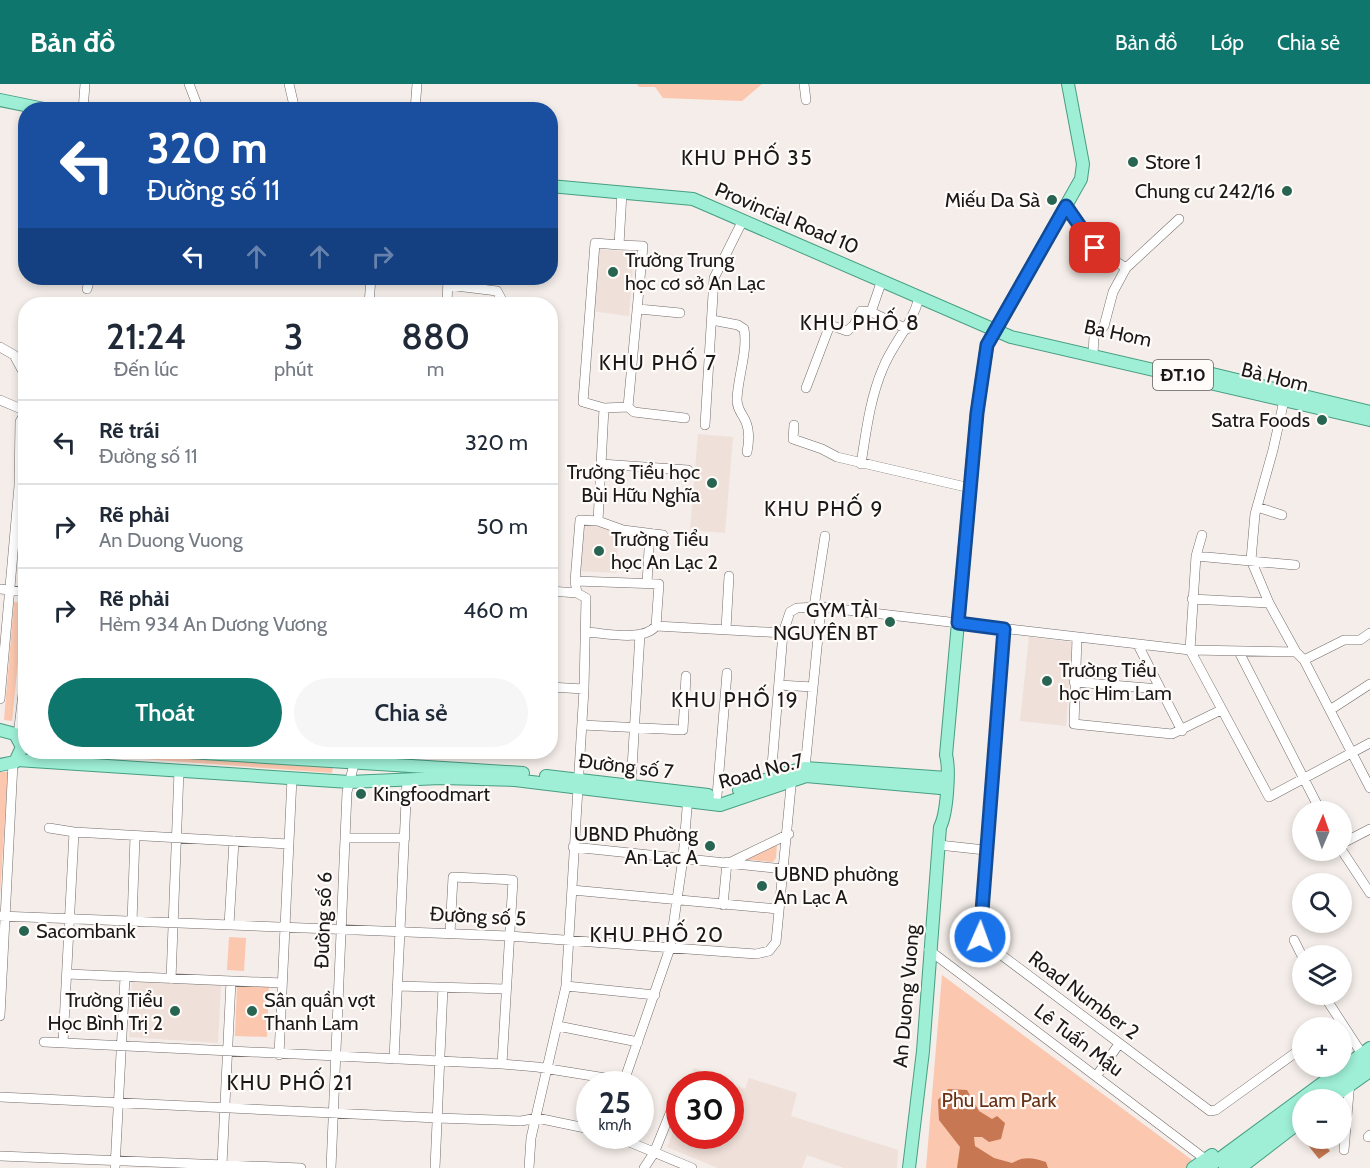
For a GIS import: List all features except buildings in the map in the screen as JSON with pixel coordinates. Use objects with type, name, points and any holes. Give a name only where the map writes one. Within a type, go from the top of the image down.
[{"type":"main road","name":"An Duong Vuong","points":[[909,1168],[923,1051],[929,950],[939,845],[940,827],[937,819],[946,755],[977,413],[987,345],[1081,179],[1083,164],[1068,84]]},
{"type":"main road","points":[[0,100],[18,104]]},
{"type":"main road","name":"Provincial Road 10","points":[[558,187],[693,199],[997,330]]},
{"type":"main road","name":"Ba Hom","points":[[997,330],[1013,329],[1093,351],[1285,395],[1370,411]]},
{"type":"main road","name":"Bà Hom","points":[[1285,395],[1370,420]]},
{"type":"main road","points":[[0,730],[10,731],[18,736]]},
{"type":"main road","name":"Đường số 7","points":[[374,759],[579,783],[631,785],[688,798],[717,796],[771,778],[792,776],[805,768],[943,783]]},
{"type":"main road","points":[[10,763],[349,782],[407,780]]},
{"type":"main road","name":"Road No.7","points":[[407,780],[441,778],[579,783],[688,798],[720,805],[792,776],[943,783]]},
{"type":"main road","points":[[1341,1089],[1350,1080],[1370,1040]]},
{"type":"main road","points":[[1193,1168],[1208,1164],[1365,1053]]},
{"type":"main road","points":[[1335,1089],[1370,1071]]},
{"type":"main road","points":[[1208,1164],[1320,1077]]},
{"type":"main road","points":[[1225,1168],[1292,1118]]},
{"type":"main road","points":[[1240,1168],[1292,1128]]},
{"type":"street","points":[[84,102],[85,84]]},
{"type":"street","points":[[189,84],[196,102]]},
{"type":"street","points":[[289,84],[293,102]]},
{"type":"street","points":[[416,102],[417,84]]},
{"type":"street","points":[[804,84],[806,100]]},
{"type":"street","points":[[619,244],[622,192]]},
{"type":"street","points":[[1066,206],[1095,248],[1126,268]]},
{"type":"street","points":[[1093,351],[1094,336],[1104,326],[1113,292],[1126,268],[1179,219]]},
{"type":"street","points":[[705,425],[714,278],[743,220]]},
{"type":"street","points":[[628,407],[639,309],[643,246],[595,243],[583,402],[604,408],[628,407],[634,412],[685,418]]},
{"type":"street","points":[[871,312],[882,280]]},
{"type":"street","points":[[87,289],[88,285]]},
{"type":"street","points":[[468,285],[497,291],[501,297]]},
{"type":"street","points":[[861,464],[869,413],[883,368],[907,329],[919,298]]},
{"type":"street","points":[[639,309],[680,313]]},
{"type":"street","points":[[806,387],[830,325],[847,331],[854,325],[861,311],[871,312],[907,329]]},
{"type":"street","points":[[712,320],[738,325],[744,329],[746,339],[737,401],[739,411],[746,421],[750,440],[747,452]]},
{"type":"street","points":[[0,347],[14,355],[18,362]]},
{"type":"street","points":[[1285,395],[1257,507],[1251,560],[1269,603],[1296,652],[1304,660],[1370,788]]},
{"type":"street","points":[[0,400],[18,408]]},
{"type":"street","points":[[598,521],[604,408]]},
{"type":"street","points":[[794,425],[792,434],[794,439],[837,457],[970,488]]},
{"type":"street","points":[[601,464],[688,470]]},
{"type":"street","points":[[0,699],[5,590],[18,493]]},
{"type":"street","points":[[1257,507],[1282,515]]},
{"type":"street","points":[[577,593],[575,581],[580,520],[598,521],[623,530],[663,535]]},
{"type":"street","points":[[646,584],[650,533]]},
{"type":"street","points":[[1203,535],[1196,556],[1190,650],[1269,797],[1370,743]]},
{"type":"street","points":[[805,768],[813,687],[817,607],[825,536]]},
{"type":"street","points":[[1196,556],[1295,565]]},
{"type":"street","points":[[726,629],[729,576]]},
{"type":"street","points":[[575,581],[659,584],[656,626],[650,632],[640,634],[586,632]]},
{"type":"street","points":[[529,1168],[531,1138],[566,986],[584,689],[586,598],[577,593],[558,592]]},
{"type":"street","points":[[1192,599],[1269,603]]},
{"type":"street","points":[[771,778],[783,633],[790,612],[797,608],[817,607],[1190,650],[1296,652]]},
{"type":"street","points":[[656,626],[783,633]]},
{"type":"street","name":"Road Number 2","points":[[1004,629],[985,850],[980,930],[984,942],[1210,1111],[1216,1110],[1292,1055]]},
{"type":"street","points":[[1304,660],[1344,639],[1360,640],[1370,633]]},
{"type":"street","points":[[631,785],[640,634]]},
{"type":"street","points":[[1077,638],[1074,724],[1172,734],[1221,710]]},
{"type":"street","points":[[1138,645],[1182,731]]},
{"type":"street","points":[[1239,652],[1316,801]]},
{"type":"street","points":[[717,796],[727,673]]},
{"type":"street","points":[[582,724],[683,730],[686,676]]},
{"type":"street","points":[[1074,682],[1160,690]]},
{"type":"street","points":[[1330,710],[1370,684]]},
{"type":"street","points":[[779,685],[813,687]]},
{"type":"street","points":[[558,687],[584,689]]},
{"type":"street","points":[[349,782],[355,759]]},
{"type":"street","points":[[0,1017],[2,916],[10,763]]},
{"type":"street","points":[[171,979],[179,771]]},
{"type":"street","name":"Đường số 5","points":[[2,916],[399,930],[744,954],[769,951],[776,942],[778,909],[789,834],[792,776]]},
{"type":"street","points":[[279,1055],[292,778]]},
{"type":"street","points":[[394,1059],[407,780]]},
{"type":"street","name":"Đường số 6","points":[[331,1168],[340,928],[349,782]]},
{"type":"street","points":[[628,1071],[670,948],[683,858],[688,798]]},
{"type":"street","points":[[49,828],[74,832],[288,844]]},
{"type":"street","points":[[1352,840],[1370,829]]},
{"type":"street","points":[[63,1043],[74,832]]},
{"type":"street","points":[[729,862],[789,834]]},
{"type":"street","points":[[132,922],[135,836]]},
{"type":"street","points":[[345,838],[405,838]]},
{"type":"street","points":[[229,925],[234,841]]},
{"type":"street","points":[[939,845],[985,850]]},
{"type":"street","points":[[573,847],[783,868]]},
{"type":"street","points":[[1350,861],[1370,893]]},
{"type":"street","points":[[723,905],[729,862]]},
{"type":"street","points":[[450,933],[453,878],[513,880],[502,1064]]},
{"type":"street","points":[[572,890],[778,909]]},
{"type":"street","points":[[1294,940],[1296,945]]},
{"type":"street","name":"Lê Tuấn Mậu","points":[[929,950],[1097,1075],[1208,1164]]},
{"type":"street","points":[[67,974],[282,983]]},
{"type":"street","points":[[115,1164],[125,977]]},
{"type":"street","points":[[222,1165],[231,981]]},
{"type":"street","points":[[397,986],[506,989]]},
{"type":"street","points":[[566,986],[655,995]]},
{"type":"street","points":[[435,1168],[443,987]]},
{"type":"street","points":[[558,1026],[638,1042]]},
{"type":"street","points":[[1352,1036],[1365,1053]]},
{"type":"street","points":[[44,1042],[502,1064],[547,1068],[576,1074]]},
{"type":"street","points":[[1097,1075],[1119,1044]]},
{"type":"street","points":[[1344,1150],[1350,1080]]},
{"type":"street","points":[[0,1097],[437,1118],[521,1121],[537,1118],[576,1126]]},
{"type":"street","points":[[644,1168],[654,1153],[666,1123]]},
{"type":"street","points":[[645,1149],[693,1168]]},
{"type":"street","points":[[0,1156],[68,1163],[301,1168]]},
{"type":"shaded area","name":"Trường Trung học cơ sở An Lạc","points":[[596,249],[634,252],[629,316],[590,311]]},
{"type":"shaded area","name":"Trường Tiểu học Bùi Hữu Nghĩa","points":[[698,434],[733,437],[725,533],[690,530]]},
{"type":"shaded area","name":"Trường Tiểu học An Lạc 2","points":[[583,525],[619,529],[616,573],[580,571]]},
{"type":"shaded area","name":"Trường Tiểu học Him Lam","points":[[1029,637],[1072,642],[1066,726],[1020,721]]},
{"type":"shaded area","name":"Trường Tiểu Học Bình Trị 2","points":[[132,980],[221,985],[218,1043],[129,1037]]},
{"type":"shaded area","points":[[749,1078],[797,1093],[791,1116],[898,1150],[897,1168],[844,1168],[807,1155],[802,1168],[718,1168],[672,1149],[744,1149],[744,1089]]},
{"type":"shaded area","points":[[948,1089],[967,1090],[979,1111],[992,1119],[997,1116],[1005,1123],[1001,1139],[989,1142],[982,1137],[974,1137],[975,1146],[994,1158],[1012,1163],[1029,1158],[1037,1159],[1046,1162],[1048,1168],[957,1168],[960,1147],[939,1120],[938,1100]]},
{"type":"shaded area","points":[[1311,1149],[1328,1149],[1330,1151],[1319,1159]]},
{"type":"green space","points":[[637,84],[762,84],[742,101],[663,98],[655,87],[639,87]]},
{"type":"green space","points":[[14,602],[18,602],[18,662],[12,721],[4,720]]},
{"type":"green space","points":[[143,759],[240,759],[333,766],[332,773]]},
{"type":"green space","points":[[0,772],[8,772],[0,895]]},
{"type":"green space","points":[[777,844],[776,858],[773,862],[741,859]]},
{"type":"green space","points":[[229,937],[246,938],[244,971],[227,970]]},
{"type":"green space","name":"Phu Lam Park","points":[[942,975],[1196,1163],[1189,1168],[926,1168]]},
{"type":"green space","name":"Sân quần vợt Thanh Lam","points":[[237,985],[269,986],[267,1037],[235,1036]]},
{"type":"place","name":"Store 1","points":[[1133,162]]},
{"type":"place","name":"Chung cư 242/16","points":[[1287,191]]},
{"type":"place","name":"Miếu Da Sà","points":[[1052,200]]},
{"type":"place","name":"Trường Trung học cơ sở An Lạc","points":[[613,272]]},
{"type":"place","name":"Satra Foods","points":[[1322,420]]},
{"type":"place","name":"Trường Tiểu học Bùi Hữu Nghĩa","points":[[712,483]]},
{"type":"place","name":"Trường Tiểu học An Lạc 2","points":[[599,551]]},
{"type":"place","name":"GYM TÀI NGUYÊN BT","points":[[890,622]]},
{"type":"place","name":"Trường Tiểu học Him Lam","points":[[1047,681]]},
{"type":"place","name":"Kingfoodmart","points":[[361,794]]},
{"type":"place","name":"UBND Phường An Lạc A","points":[[710,846]]},
{"type":"place","name":"UBND phường An Lạc A","points":[[762,886]]},
{"type":"place","name":"Sacombank","points":[[24,931]]},
{"type":"place","name":"Trường Tiểu Học Bình Trị 2","points":[[175,1011]]},
{"type":"place","name":"Sân quần vợt Thanh Lam","points":[[252,1011]]},
{"type":"district","name":"KHU PHỐ 35","points":[[747,158]]},
{"type":"district","name":"KHU PHỐ 8","points":[[860,323]]},
{"type":"district","name":"KHU PHỐ 7","points":[[658,363]]},
{"type":"district","name":"KHU PHỐ 9","points":[[824,509]]},
{"type":"district","name":"KHU PHỐ 19","points":[[735,700]]},
{"type":"district","name":"KHU PHỐ 20","points":[[657,935]]},
{"type":"district","name":"KHU PHỐ 21","points":[[290,1083]]},
{"type":"route","points":[[980,937],[1004,629],[958,623],[977,413],[987,345],[1066,206],[1095,248]]}]
